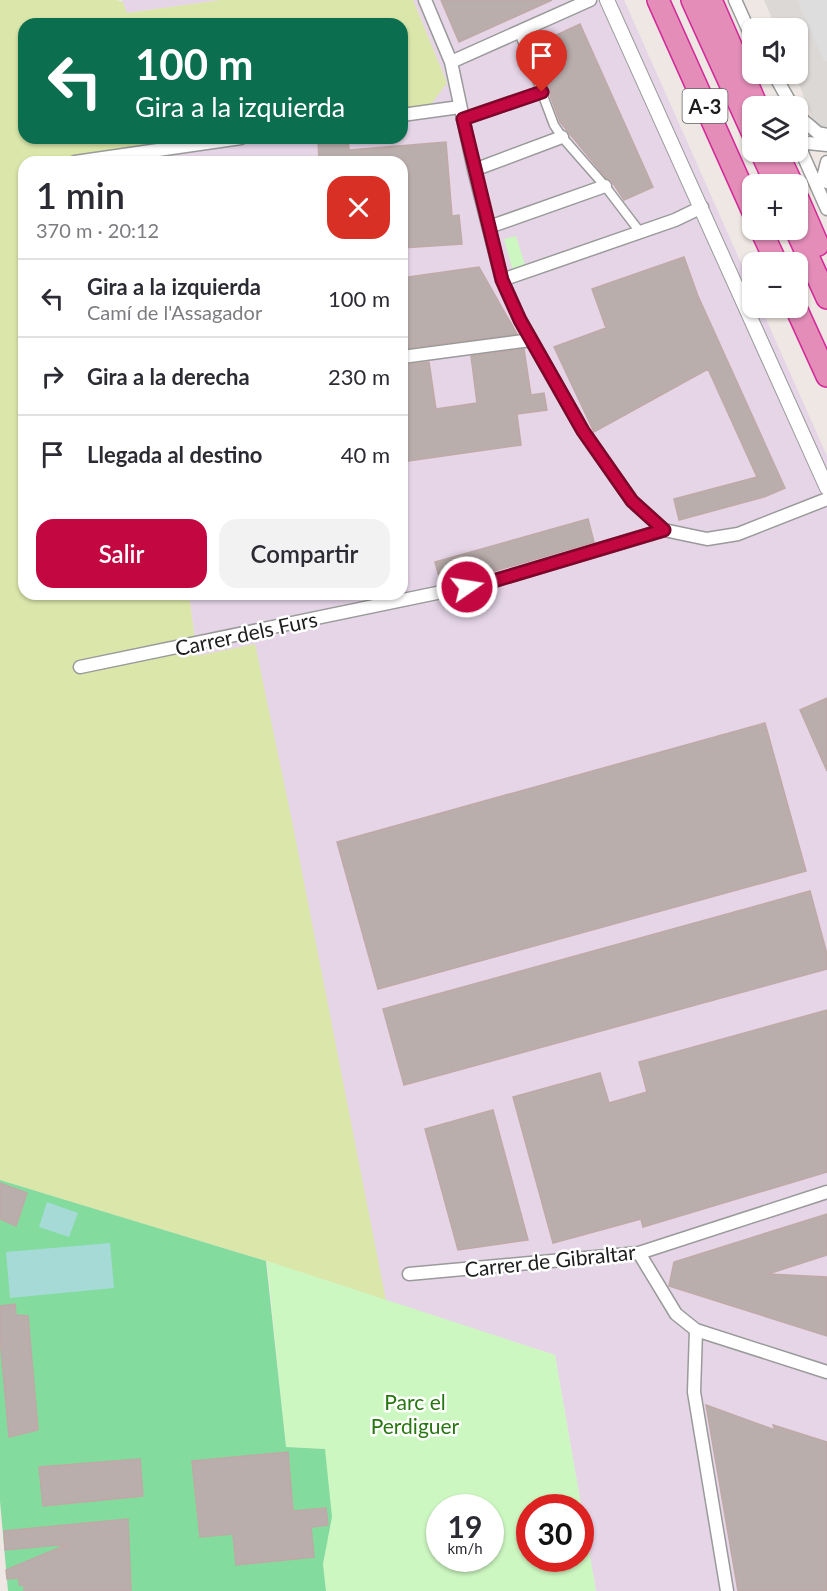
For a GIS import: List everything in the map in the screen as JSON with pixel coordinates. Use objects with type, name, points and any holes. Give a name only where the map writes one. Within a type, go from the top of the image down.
[{"type":"highway","name":"A-3","points":[[658,0],[742,187]]},
{"type":"highway","name":"A-3","points":[[692,0],[742,110]]},
{"type":"highway","points":[[711,0],[753,96]]},
{"type":"highway","points":[[808,222],[827,265]]},
{"type":"highway","points":[[801,240],[827,298]]},
{"type":"highway","points":[[801,318],[827,376]]},
{"type":"street","points":[[425,0],[451,62],[474,170],[502,280],[531,340],[583,431],[632,501],[664,530]]},
{"type":"street","points":[[451,62],[590,0]]},
{"type":"street","points":[[607,0],[827,488]]},
{"type":"street","points":[[735,0],[743,18]]},
{"type":"street","points":[[519,32],[554,125],[640,232]]},
{"type":"street","points":[[408,115],[461,113],[542,92]]},
{"type":"street","points":[[808,124],[818,133],[827,135]]},
{"type":"street","points":[[474,170],[562,137]]},
{"type":"street","points":[[116,156],[200,144]]},
{"type":"street","points":[[808,144],[827,145]]},
{"type":"street","points":[[806,162],[827,209]]},
{"type":"street","points":[[827,162],[824,174],[827,182]]},
{"type":"street","points":[[489,227],[605,186]]},
{"type":"street","points":[[502,280],[675,220],[702,207]]},
{"type":"street","points":[[408,356],[531,340]]},
{"type":"street","name":"Carrer dels Furs","points":[[408,599],[490,582],[664,530],[706,538],[738,534],[827,500]]},
{"type":"street","name":"Carrer dels Furs","points":[[80,667],[403,600]]},
{"type":"street","name":"Carrer de Gibraltar","points":[[409,1274],[639,1253],[827,1192]]},
{"type":"street","points":[[639,1253],[676,1314],[696,1330],[827,1372]]},
{"type":"street","points":[[696,1330],[694,1392],[727,1591]]},
{"type":"shaded area","points":[[122,0],[221,0],[126,13]]},
{"type":"shaded area","points":[[413,0],[624,0],[742,265],[742,318],[765,318],[827,456],[827,1591],[596,1591],[593,1572],[594,1494],[579,1494],[555,1355],[386,1301],[255,645],[197,656],[190,600],[408,600],[408,156],[79,156],[165,144],[408,144],[408,107],[447,83]]},
{"type":"shaded area","points":[[764,0],[827,0],[827,138],[818,133],[808,107],[808,96],[804,96],[799,84],[808,84],[808,18],[772,18]]},
{"type":"shaded area","points":[[797,0],[827,0],[827,61],[824,61],[808,25],[808,18],[805,18]]},
{"type":"green space","points":[[0,0],[116,0],[123,2],[127,13],[221,0],[413,0],[447,83],[429,107],[408,110],[408,18],[18,18],[18,144],[165,144],[79,156],[18,156],[18,600],[190,600],[197,656],[255,644],[386,1301],[266,1261],[0,1180]]},
{"type":"green space","points":[[516,236],[525,265],[515,270],[512,268],[504,239]]},
{"type":"green space","points":[[0,1180],[266,1261],[286,1447],[325,1449],[332,1517],[323,1564],[326,1591],[8,1591],[0,1501]]},
{"type":"green space","name":"Parc el Perdiguer","points":[[267,1261],[555,1355],[579,1494],[516,1494],[516,1572],[593,1572],[596,1591],[326,1591],[323,1564],[332,1517],[324,1449],[286,1447]]},
{"type":"water","points":[[47,1202],[78,1213],[69,1237],[39,1227]]},
{"type":"water","points":[[110,1243],[114,1288],[10,1298],[6,1252]]},
{"type":"building","points":[[441,0],[552,0],[459,42]]},
{"type":"building","points":[[580,24],[653,187],[624,200],[611,180],[606,178],[560,122],[550,89],[546,85],[531,47]]},
{"type":"building","points":[[446,142],[452,216],[459,215],[462,244],[408,248],[408,156],[319,156],[318,144],[348,144],[349,150]]},
{"type":"building","points":[[684,257],[698,296],[785,488],[764,497],[679,520],[674,499],[757,477],[708,369],[594,432],[554,347],[606,328],[592,289]]},
{"type":"building","points":[[479,267],[517,334],[408,348],[408,277]]},
{"type":"building","points":[[524,349],[531,395],[544,393],[547,410],[517,414],[521,445],[408,461],[408,364],[429,362],[436,409],[477,403],[471,356]]},
{"type":"building","points":[[588,519],[594,542],[481,575],[441,584],[435,562]]},
{"type":"building","points":[[827,698],[827,771],[800,710]]},
{"type":"building","points":[[765,723],[806,871],[378,989],[337,842]]},
{"type":"building","points":[[810,891],[827,954],[827,969],[404,1085],[383,1009]]},
{"type":"building","points":[[827,1010],[827,1172],[643,1227],[641,1219],[553,1243],[513,1097],[600,1073],[609,1103],[647,1092],[639,1062]]},
{"type":"building","points":[[493,1110],[528,1240],[458,1250],[425,1129]]},
{"type":"building","points":[[0,1183],[27,1193],[16,1226],[0,1219]]},
{"type":"building","points":[[827,1214],[827,1255],[768,1274],[827,1277],[827,1336],[669,1286],[674,1262]]},
{"type":"building","points":[[15,1304],[16,1315],[28,1316],[38,1430],[9,1437],[0,1338],[0,1306]]},
{"type":"building","points":[[706,1405],[775,1430],[773,1425],[827,1442],[827,1591],[738,1591]]},
{"type":"building","points":[[288,1452],[293,1511],[326,1508],[328,1525],[311,1527],[314,1557],[236,1565],[233,1534],[200,1537],[192,1461]]},
{"type":"building","points":[[140,1459],[143,1496],[43,1506],[39,1467]]},
{"type":"building","points":[[128,1519],[131,1591],[24,1591],[24,1585],[19,1585],[19,1578],[7,1579],[6,1570],[68,1544],[5,1550],[4,1531]]},
{"type":"route","points":[[467,587],[664,530],[632,501],[583,431],[520,320],[502,280],[463,119],[542,92]]}]
